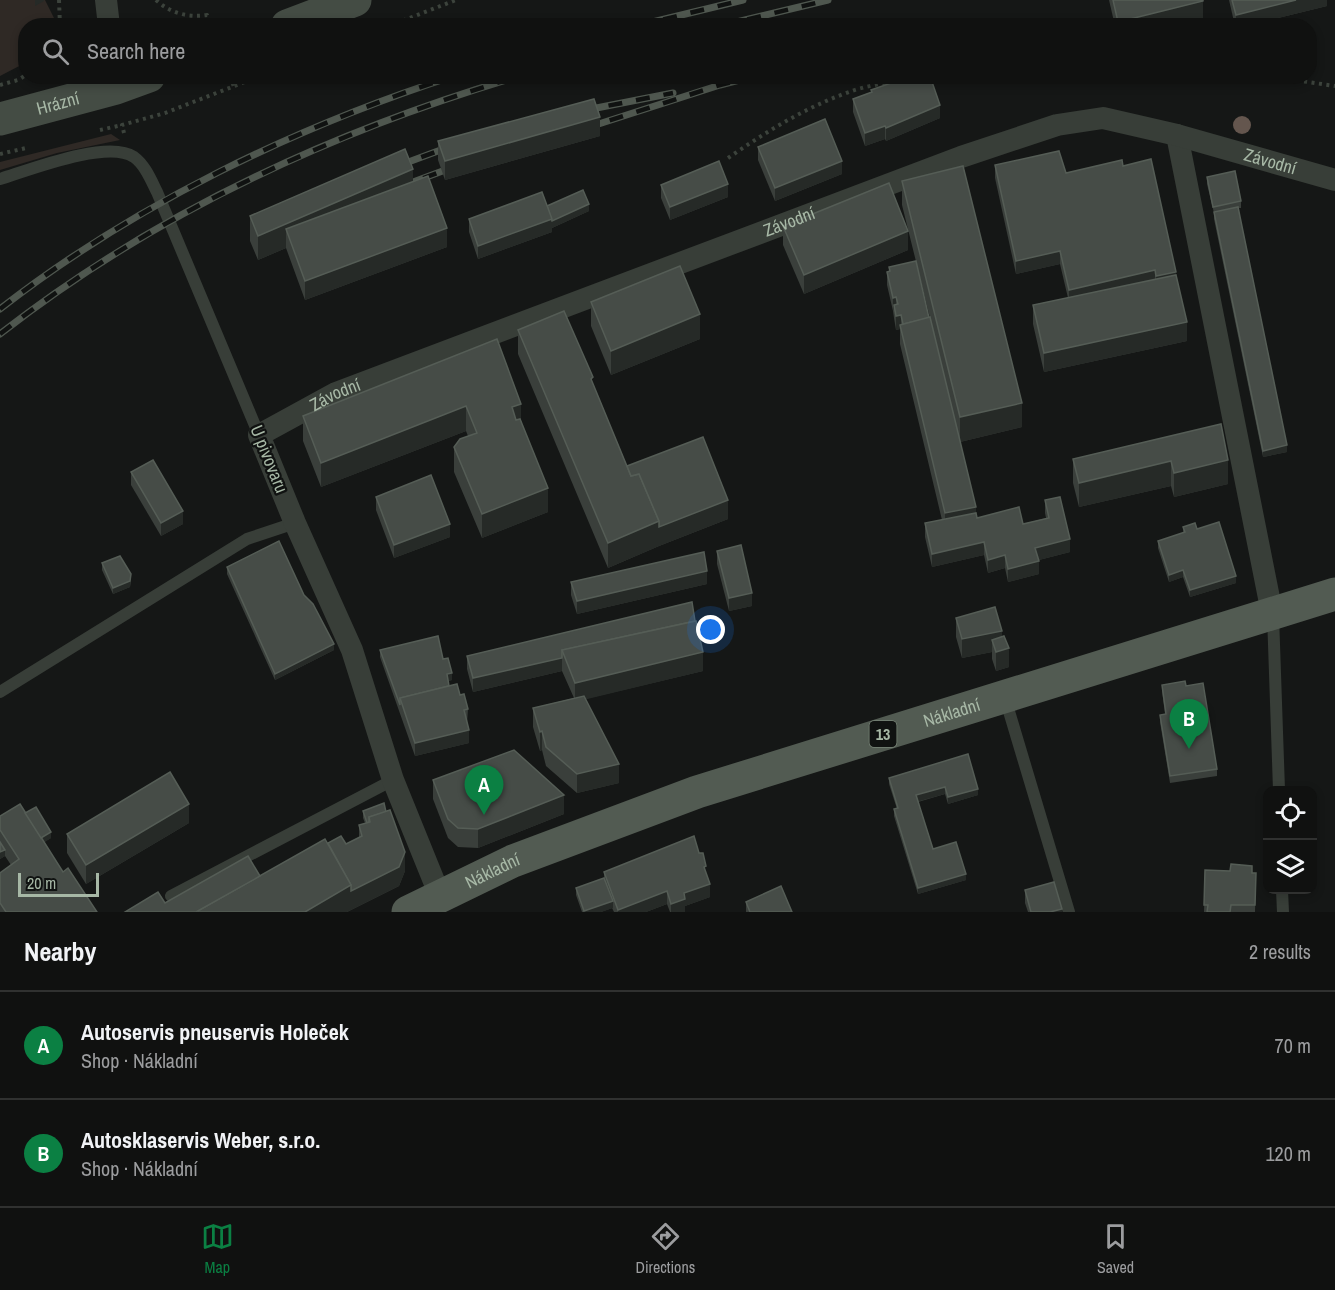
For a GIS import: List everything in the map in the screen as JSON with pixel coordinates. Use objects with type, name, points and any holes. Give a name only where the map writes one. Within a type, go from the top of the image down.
[{"type":"main road","points":[[308,18],[355,0]]},
{"type":"main road","name":"Hrázní","points":[[0,119],[109,84]]},
{"type":"main road","name":"Nákladní","points":[[440,896],[513,861],[697,792],[1335,594]]},
{"type":"main road","name":"13","points":[[408,912],[440,896]]},
{"type":"street","points":[[106,0],[108,18]]},
{"type":"street","name":"Závodní","points":[[259,435],[336,393],[961,156],[1047,128],[1103,118],[1178,135],[1335,180]]},
{"type":"street","points":[[1178,135],[1272,613]]},
{"type":"street","name":"U pivovaru","points":[[259,435],[295,523],[352,650],[393,780],[440,896]]},
{"type":"lane","points":[[0,179],[81,155],[103,151],[130,156]]},
{"type":"lane","name":"U pivovaru","points":[[130,156],[145,169],[157,192],[259,435]]},
{"type":"lane","points":[[0,692],[247,540],[295,523]]},
{"type":"lane","points":[[1272,613],[1279,786]]},
{"type":"lane","points":[[1005,696],[1069,912]]},
{"type":"lane","points":[[171,896],[393,780]]},
{"type":"lane","points":[[1282,894],[1283,912]]},
{"type":"path","points":[[59,0],[60,18]]},
{"type":"path","points":[[156,0],[174,11],[193,17],[207,15],[208,18]]},
{"type":"path","points":[[410,18],[456,0]]},
{"type":"path","points":[[0,85],[18,80]]},
{"type":"path","points":[[1317,83],[1335,86]]},
{"type":"path","points":[[130,156],[122,125],[241,84]]},
{"type":"path","points":[[728,158],[771,129],[813,106],[877,84]]},
{"type":"shaded area","points":[[0,0],[45,0],[54,18],[18,18],[18,67],[0,76]]},
{"type":"shaded area","points":[[111,134],[120,140],[57,153],[0,170],[0,162]]},
{"type":"building","points":[[1113,0],[1203,0],[1134,18],[1117,18]]},
{"type":"building","points":[[1232,0],[1296,0],[1236,15]]},
{"type":"building","points":[[888,84],[933,84],[940,105],[886,128],[885,126],[865,133],[853,99],[872,92],[871,90]]},
{"type":"building","points":[[594,99],[600,117],[445,161],[438,141]]},
{"type":"building","points":[[825,119],[842,161],[775,188],[758,147]]},
{"type":"building","points":[[405,149],[413,169],[258,236],[250,216]]},
{"type":"building","points":[[1059,151],[1066,173],[1122,160],[1123,166],[1151,159],[1176,272],[1156,276],[1155,270],[1069,290],[1060,251],[1016,261],[995,165]]},
{"type":"building","points":[[719,161],[728,184],[670,207],[661,185]]},
{"type":"building","points":[[963,166],[1022,403],[960,417],[902,181]]},
{"type":"building","points":[[1235,171],[1241,201],[1213,207],[1207,177]]},
{"type":"building","points":[[428,176],[447,228],[305,281],[286,229]]},
{"type":"building","points":[[889,183],[908,231],[804,275],[783,226]]},
{"type":"building","points":[[583,190],[589,204],[552,221],[547,206]]},
{"type":"building","points":[[542,192],[552,219],[478,246],[469,219]]},
{"type":"building","points":[[1238,207],[1287,445],[1263,451],[1214,212]]},
{"type":"building","points":[[916,261],[929,318],[903,324],[901,315],[896,316],[894,305],[898,304],[896,297],[893,298],[887,272],[890,271],[889,267]]},
{"type":"building","points":[[680,266],[700,314],[611,351],[591,302]]},
{"type":"building","points":[[1176,275],[1187,322],[1044,353],[1033,305]]},
{"type":"building","points":[[564,311],[593,377],[591,379],[631,476],[639,474],[659,521],[608,543],[518,330]]},
{"type":"building","points":[[930,317],[976,507],[945,513],[900,325]]},
{"type":"building","points":[[497,339],[521,404],[512,407],[516,420],[520,419],[548,488],[482,514],[454,447],[460,439],[477,433],[466,406],[321,463],[303,416]]},
{"type":"building","points":[[1221,424],[1228,460],[1174,473],[1171,461],[1079,483],[1073,459]]},
{"type":"building","points":[[703,437],[728,500],[659,527],[659,521],[639,474],[631,476],[627,466]]},
{"type":"building","points":[[153,460],[183,511],[161,523],[131,472]]},
{"type":"building","points":[[431,475],[450,524],[394,545],[376,497]]},
{"type":"building","points":[[1060,497],[1070,539],[1035,548],[1039,561],[1008,569],[1005,555],[988,560],[984,542],[932,554],[925,523],[976,513],[977,518],[1019,507],[1023,524],[1049,518],[1045,500]]},
{"type":"building","points":[[1219,522],[1236,576],[1190,590],[1183,570],[1169,575],[1158,541],[1185,532],[1183,527],[1195,523],[1197,529]]},
{"type":"building","points":[[279,541],[304,595],[313,604],[334,644],[275,674],[227,567]]},
{"type":"building","points":[[741,545],[752,593],[729,598],[717,551]]},
{"type":"building","points":[[704,552],[707,571],[577,601],[571,582]]},
{"type":"building","points":[[120,556],[131,574],[130,581],[113,588],[102,563]]},
{"type":"building","points":[[692,602],[695,621],[562,650],[562,658],[473,678],[467,656]]},
{"type":"building","points":[[995,607],[1002,631],[962,639],[956,618]]},
{"type":"building","points":[[696,621],[703,652],[575,683],[562,650]]},
{"type":"building","points":[[438,636],[443,659],[448,658],[452,673],[447,674],[449,686],[400,698],[400,705],[380,650]]},
{"type":"building","points":[[1004,636],[1009,648],[996,652],[992,640]]},
{"type":"building","points":[[1185,681],[1186,686],[1203,683],[1217,769],[1170,776],[1160,715],[1166,714],[1162,685]]},
{"type":"building","points":[[457,684],[460,695],[464,694],[468,709],[464,710],[469,730],[415,743],[400,698]]},
{"type":"building","points":[[584,696],[619,764],[577,774],[546,747],[533,708]]},
{"type":"building","points":[[514,750],[564,795],[478,829],[458,828],[448,819],[433,780]]},
{"type":"building","points":[[968,754],[978,789],[948,797],[945,787],[916,795],[933,849],[956,842],[966,874],[918,888],[894,809],[898,808],[889,778]]},
{"type":"building","points":[[170,772],[189,804],[86,865],[67,834]]},
{"type":"building","points":[[384,803],[386,812],[369,817],[367,823],[363,811]]},
{"type":"building","points":[[20,804],[63,872],[68,868],[97,912],[6,912],[0,903],[0,873],[19,859],[0,830],[0,816]]},
{"type":"building","points":[[36,807],[51,832],[41,838],[25,813]]},
{"type":"building","points":[[390,810],[405,852],[399,867],[351,891],[351,885],[328,843],[341,836],[346,844],[362,836],[359,825],[370,822],[369,817]]},
{"type":"building","points":[[694,836],[699,853],[703,853],[706,866],[704,867],[710,884],[684,893],[685,899],[671,904],[667,891],[618,910],[604,872]]},
{"type":"building","points":[[325,839],[351,885],[305,912],[196,912]]},
{"type":"building","points":[[0,842],[5,850],[0,852]]},
{"type":"building","points":[[248,856],[260,876],[196,912],[125,912],[158,892],[165,903]]},
{"type":"building","points":[[1231,864],[1252,866],[1252,873],[1256,873],[1255,905],[1231,905],[1230,912],[1207,912],[1208,905],[1204,905],[1205,870],[1230,871]]},
{"type":"building","points":[[604,878],[613,901],[584,911],[576,888]]},
{"type":"building","points":[[1054,882],[1062,909],[1050,912],[1031,912],[1025,890]]},
{"type":"building","points":[[781,886],[792,912],[750,912],[746,902]]},
{"type":"railway","points":[[669,18],[743,0]]},
{"type":"railway","points":[[753,18],[828,0]]},
{"type":"railway","points":[[0,309],[104,236],[217,173],[335,119],[430,84]]},
{"type":"railway","points":[[0,334],[59,291],[120,251],[183,214],[248,181],[314,150],[382,123],[495,84]]},
{"type":"railway","points":[[583,129],[724,84]]},
{"type":"railway","points":[[581,111],[673,93]]},
{"type":"railway","points":[[395,167],[454,145]]},
{"type":"railway","points":[[397,188],[456,166]]},
{"type":"place","name":"Autosklaservis Weber, s.r.o.","points":[[1189,749]]},
{"type":"place","name":"Autoservis pneuservis Holeček","points":[[484,815]]}]
